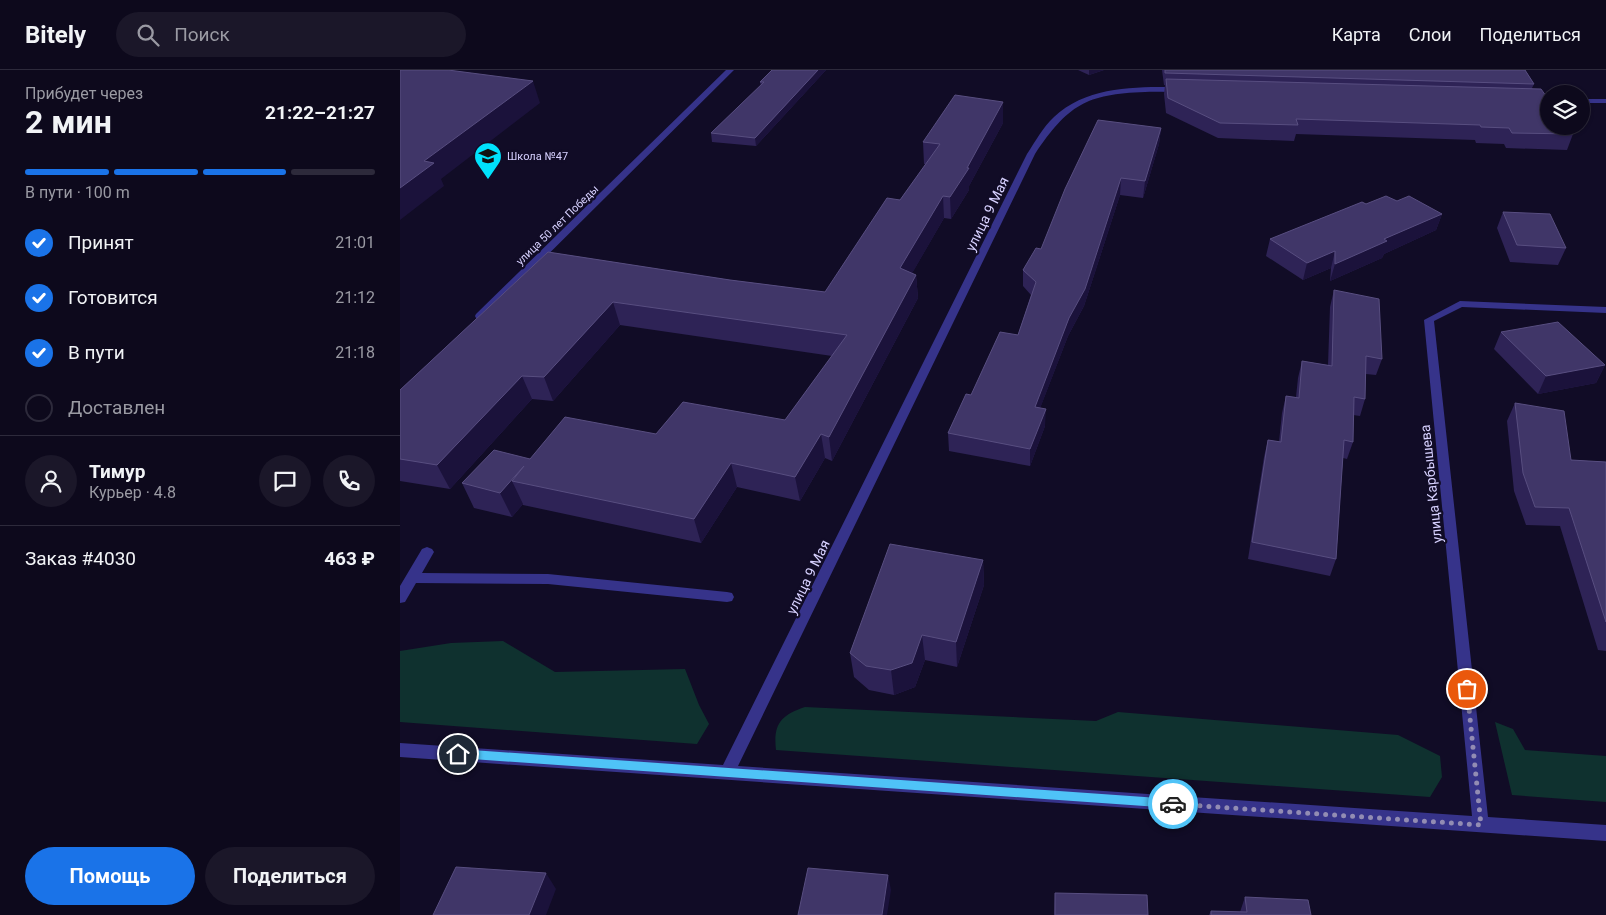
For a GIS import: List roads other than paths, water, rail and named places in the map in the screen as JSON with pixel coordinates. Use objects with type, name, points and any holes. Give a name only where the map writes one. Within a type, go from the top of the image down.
[{"type":"street","name":"улица 50 лет Победы","points":[[473,323],[730,70]]},
{"type":"street","name":"улица 9 Мая","points":[[728,773],[1031,154],[1056,119],[1075,104],[1098,94],[1133,90],[1190,89]]},
{"type":"street","points":[[1590,101],[1606,101]]},
{"type":"street","name":"улица Карбышева","points":[[1481,825],[1429,320],[1460,304],[1606,310]]},
{"type":"street","points":[[400,598],[427,552]]},
{"type":"street","points":[[412,578],[548,579],[727,597]]},
{"type":"street","points":[[400,750],[1606,833]]},
{"type":"place","name":"Школа №47","points":[[488,180]]}]
